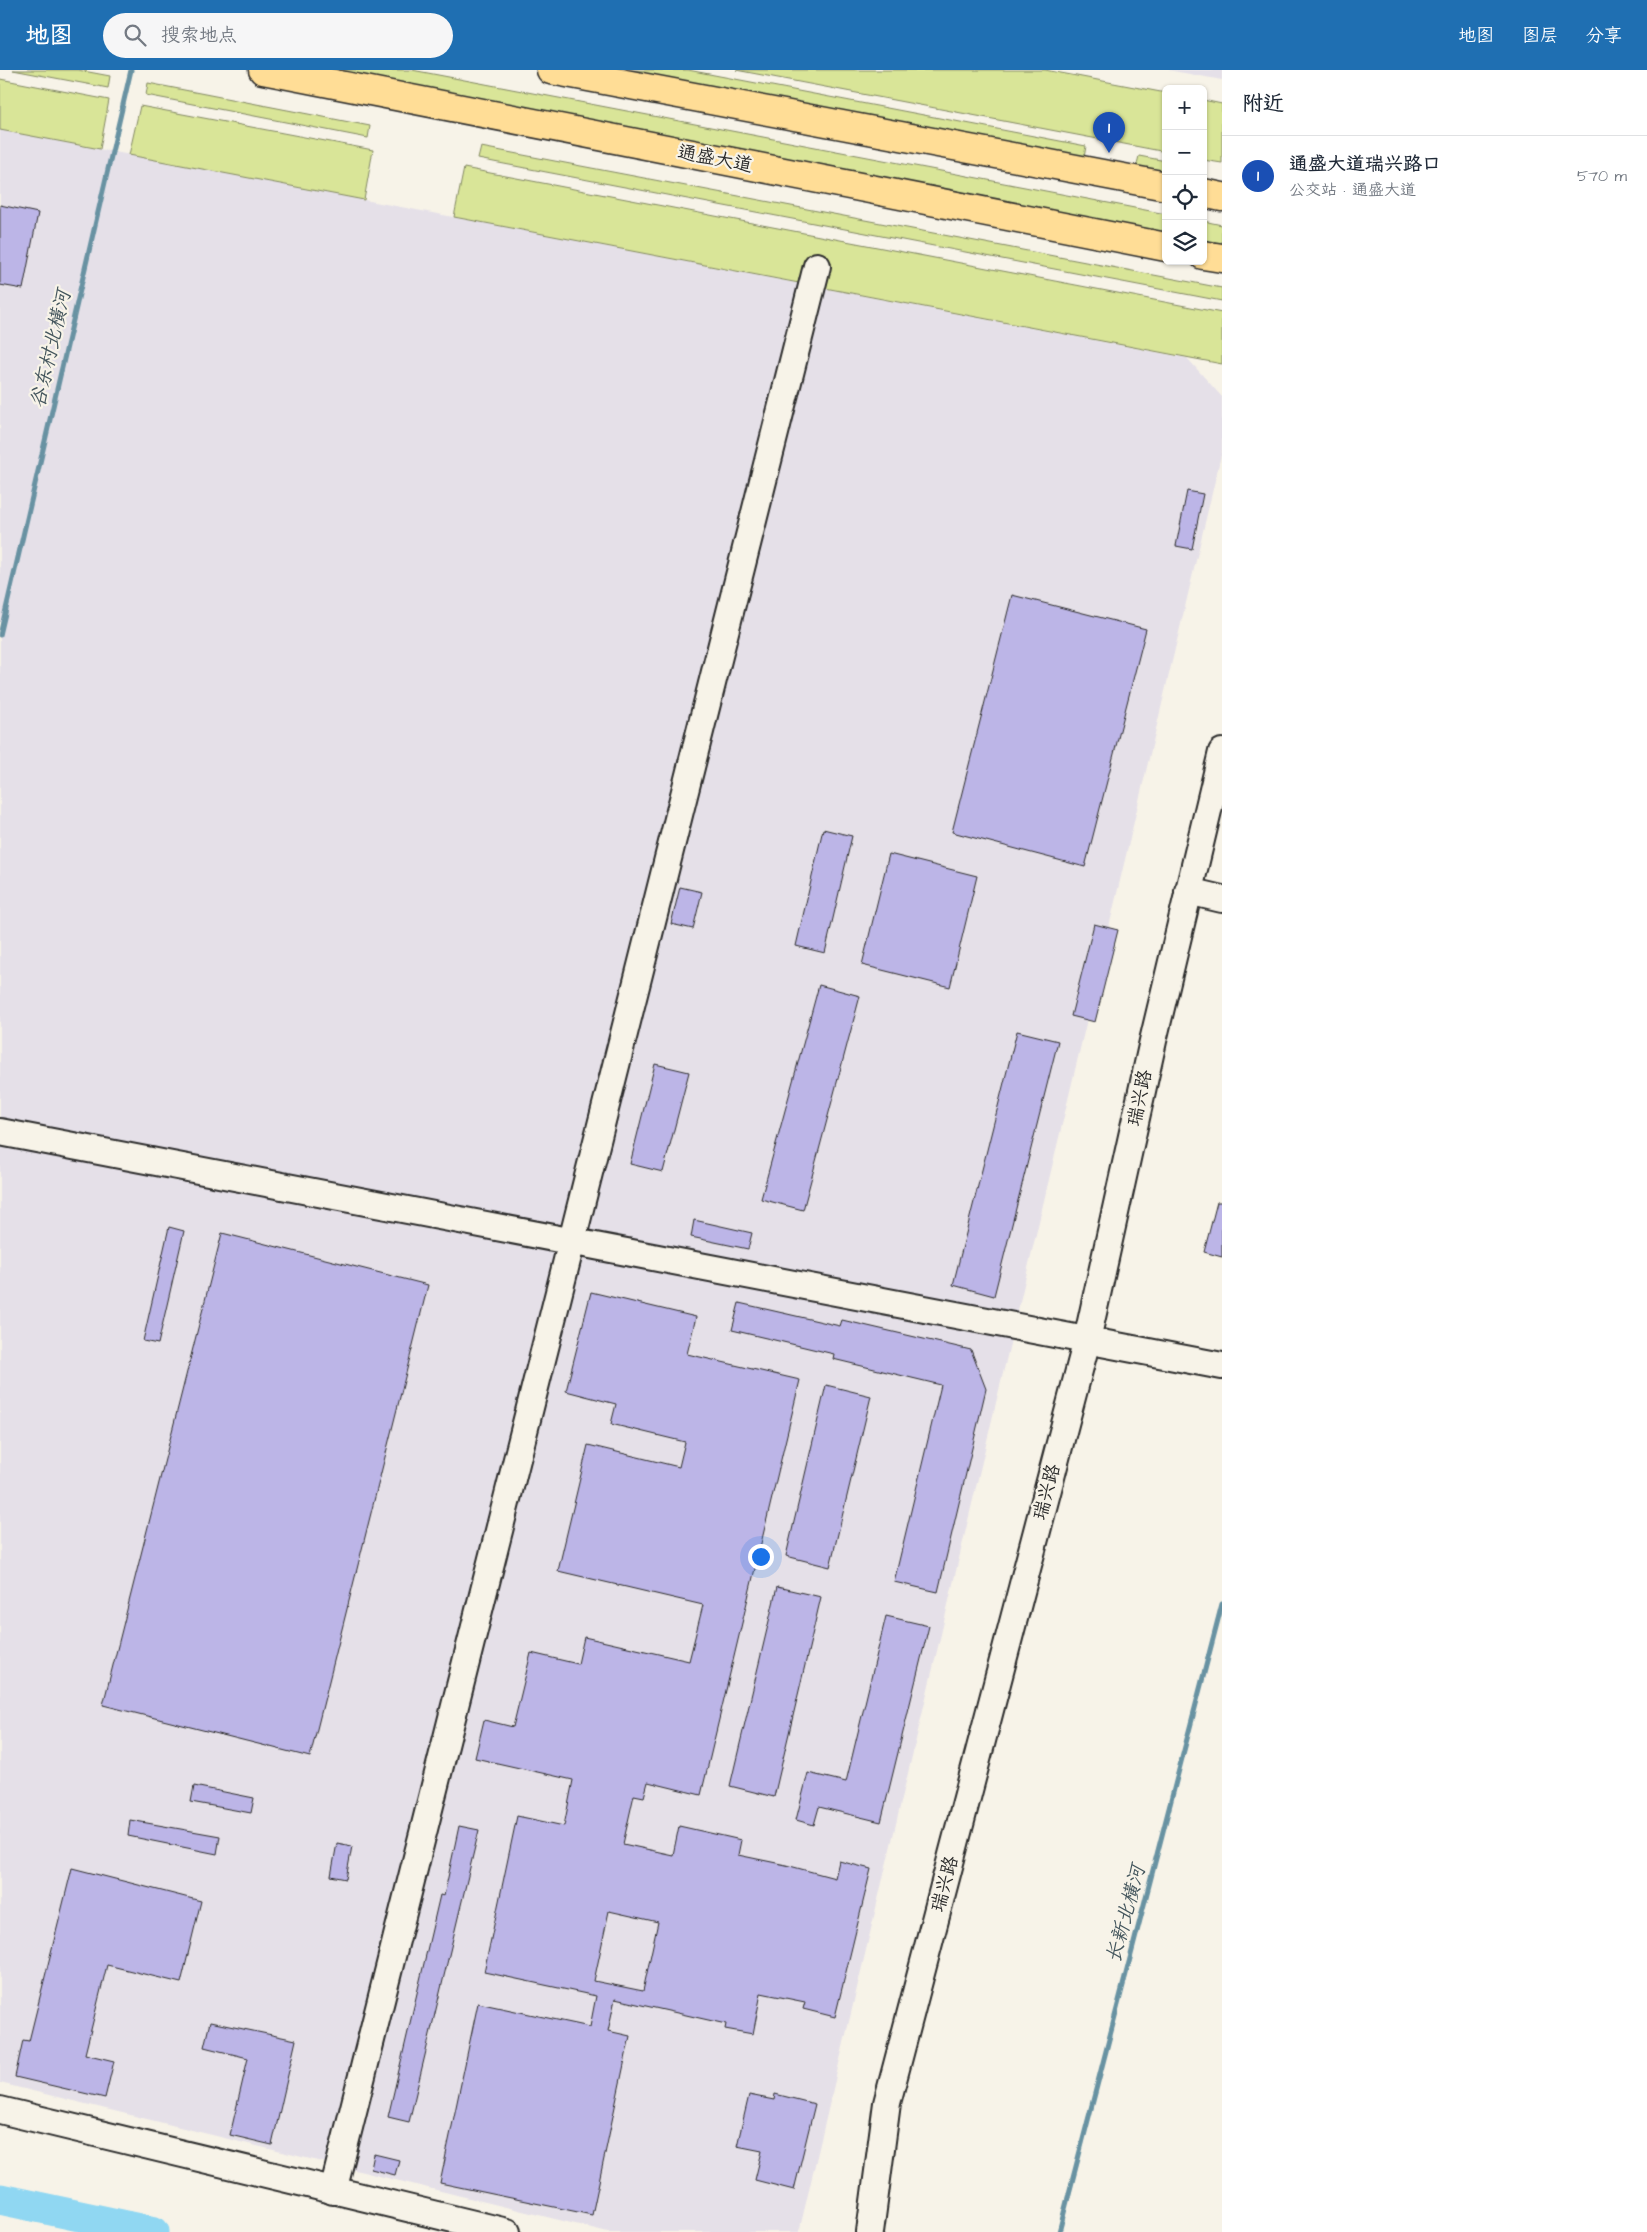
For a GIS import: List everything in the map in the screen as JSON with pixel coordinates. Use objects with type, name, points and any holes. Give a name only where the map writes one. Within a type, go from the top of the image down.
[{"type":"main road","name":"通盛大道","points":[[263,70],[1162,246]]},
{"type":"main road","points":[[551,70],[1162,185]]},
{"type":"main road","points":[[1207,194],[1222,197]]},
{"type":"main road","points":[[1207,255],[1222,258]]},
{"type":"street","points":[[333,2191],[570,1242],[817,266]]},
{"type":"street","name":"瑞兴路","points":[[870,2232],[887,2103],[1087,1340],[1188,891],[1222,752]]},
{"type":"street","points":[[1188,891],[1222,899]]},
{"type":"street","points":[[0,1132],[1222,1366]]},
{"type":"street","points":[[0,2110],[507,2232]]},
{"type":"shaded area","points":[[1168,70],[1222,70],[1222,80]]},
{"type":"shaded area","points":[[0,130],[1187,358],[1222,397],[1222,451],[799,2232],[608,2232],[0,2083]]},
{"type":"green space","points":[[13,70],[78,70],[110,76],[108,88]]},
{"type":"green space","points":[[294,70],[412,70],[1162,213],[1162,236]]},
{"type":"green space","points":[[623,70],[688,70],[1086,146],[1084,158]]},
{"type":"green space","points":[[736,70],[1045,70],[1162,92],[1162,151]]},
{"type":"green space","points":[[0,79],[109,100],[100,149],[0,130]]},
{"type":"green space","points":[[148,83],[370,126],[368,138],[146,95]]},
{"type":"green space","points":[[1207,101],[1222,104],[1222,163],[1207,161]]},
{"type":"green space","points":[[140,106],[373,150],[364,200],[129,155]]},
{"type":"green space","points":[[481,147],[1222,288],[1222,301],[478,159]]},
{"type":"green space","points":[[1139,156],[1162,160],[1162,173],[1136,168]]},
{"type":"green space","points":[[464,168],[1222,313],[1222,364],[454,217]]},
{"type":"green space","points":[[1207,222],[1222,225],[1222,247],[1207,245]]},
{"type":"building","points":[[0,205],[38,213],[23,289],[0,285]]},
{"type":"building","points":[[1187,491],[1203,494],[1192,549],[1176,546]]},
{"type":"building","points":[[1012,595],[1146,629],[1085,867],[952,832]]},
{"type":"building","points":[[823,829],[852,836],[825,953],[796,946]]},
{"type":"building","points":[[889,854],[977,876],[950,987],[862,965]]},
{"type":"building","points":[[680,887],[702,892],[693,929],[671,924]]},
{"type":"building","points":[[1094,924],[1118,930],[1095,1022],[1071,1016]]},
{"type":"building","points":[[819,985],[860,996],[803,1210],[761,1199]]},
{"type":"building","points":[[1017,1031],[1058,1041],[994,1296],[953,1285]]},
{"type":"building","points":[[655,1064],[689,1072],[663,1172],[630,1164]]},
{"type":"building","points":[[1217,1202],[1222,1202],[1222,1257],[1204,1252]]},
{"type":"building","points":[[694,1220],[752,1233],[748,1249],[691,1237]]},
{"type":"building","points":[[169,1227],[184,1231],[158,1344],[143,1341]]},
{"type":"building","points":[[222,1233],[428,1285],[310,1757],[103,1705]]},
{"type":"building","points":[[591,1292],[696,1317],[687,1354],[800,1380],[701,1795],[648,1782],[644,1797],[634,1795],[623,1844],[673,1855],[679,1826],[741,1840],[738,1855],[835,1878],[839,1861],[871,1869],[835,2017],[803,2009],[805,2002],[761,1993],[753,2034],[725,2029],[726,2024],[615,1999],[608,2031],[630,2036],[592,2215],[440,2183],[478,2003],[590,2027],[596,1996],[484,1972],[517,1816],[564,1826],[573,1780],[475,1758],[484,1720],[513,1727],[531,1653],[578,1664],[584,1637],[689,1661],[703,1605],[558,1571],[588,1445],[679,1467],[685,1442],[611,1424],[616,1404],[566,1391]],"holes":[[[609,1911],[658,1922],[643,1991],[594,1981]]]},
{"type":"building","points":[[739,1303],[840,1326],[842,1320],[971,1350],[986,1389],[938,1592],[894,1582],[941,1385],[833,1359],[834,1354],[732,1330]]},
{"type":"building","points":[[826,1385],[871,1396],[830,1567],[786,1556]]},
{"type":"building","points":[[777,1587],[821,1597],[774,1797],[730,1786]]},
{"type":"building","points":[[886,1616],[929,1626],[881,1822],[819,1807],[814,1825],[796,1820],[808,1773],[846,1782]]},
{"type":"building","points":[[194,1786],[254,1798],[251,1813],[191,1802]]},
{"type":"building","points":[[130,1820],[220,1836],[217,1854],[128,1836]]},
{"type":"building","points":[[459,1826],[479,1830],[409,2122],[388,2117],[440,1895],[444,1896]]},
{"type":"building","points":[[337,1843],[352,1846],[346,1879],[331,1876]]},
{"type":"building","points":[[72,1868],[201,1901],[181,1983],[107,1965],[85,2054],[114,2061],[105,2098],[15,2077],[23,2040],[29,2041]]},
{"type":"building","points":[[210,2022],[296,2040],[272,2145],[230,2135],[248,2058],[204,2047]]},
{"type":"building","points":[[775,2094],[815,2104],[794,2190],[755,2180],[762,2151],[737,2146],[749,2095],[774,2100]]},
{"type":"building","points":[[374,2154],[399,2160],[395,2175],[371,2169]]},
{"type":"waterway","name":"谷东村北横河","points":[[0,635],[131,70]]},
{"type":"waterway","name":"长新北横河","points":[[1059,2232],[1222,1604]]},
{"type":"waterway","points":[[0,2199],[154,2232]]},
{"type":"place","name":"通盛大道瑞兴路口","points":[[1109,153]]}]
